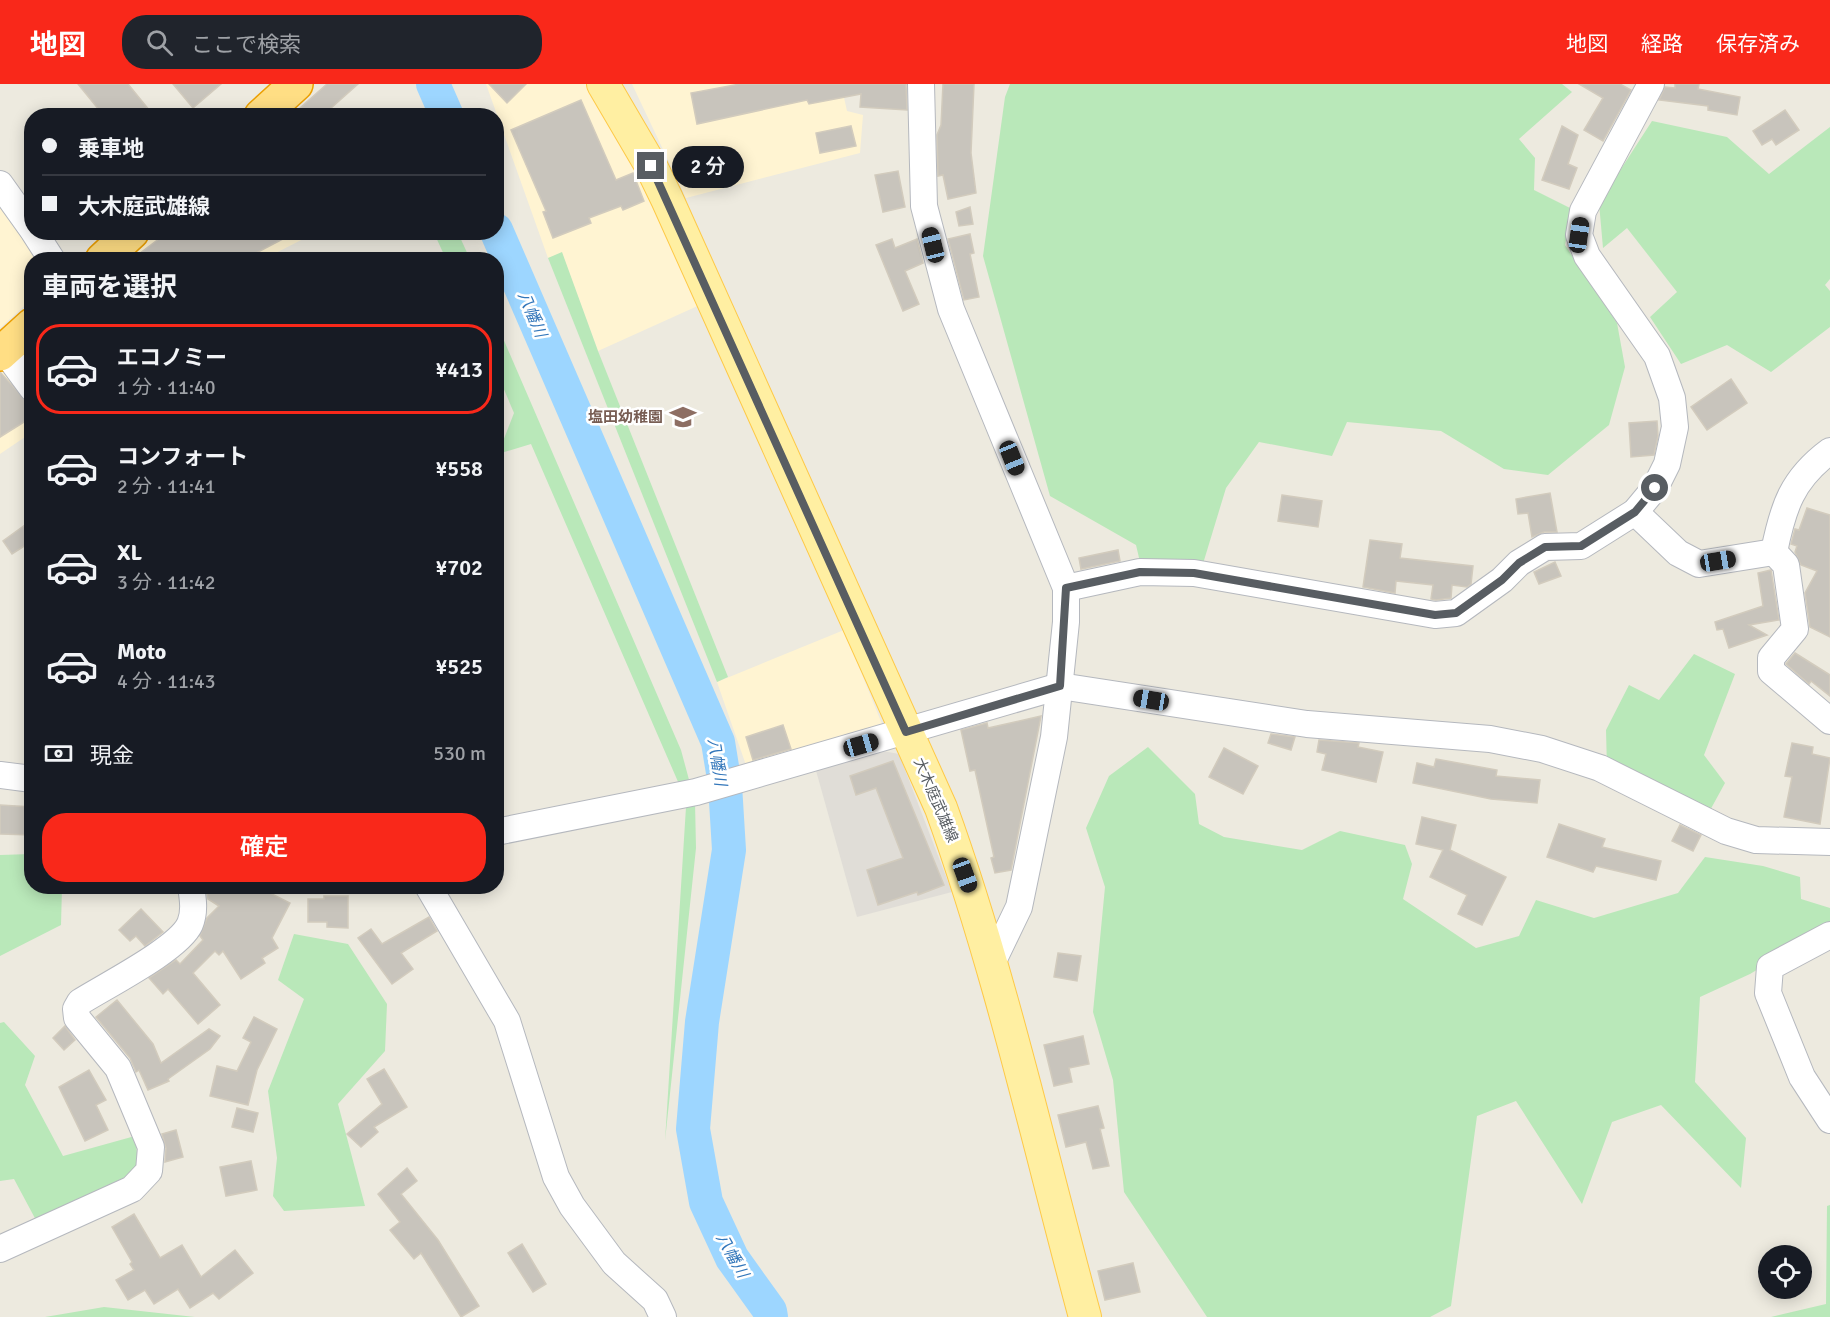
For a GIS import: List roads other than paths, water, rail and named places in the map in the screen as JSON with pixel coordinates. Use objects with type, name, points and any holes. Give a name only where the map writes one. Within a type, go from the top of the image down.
[{"type":"highway","points":[[270,108],[296,84]]},
{"type":"highway","points":[[111,252],[123,240]]},
{"type":"highway","points":[[2,352],[24,332]]},
{"type":"main road","name":"大木庭武雄線","points":[[603,84],[655,174],[941,808],[973,897],[992,963],[1085,1317]]},
{"type":"street","points":[[921,84],[924,206],[951,309],[1066,588],[1060,686],[1054,737],[1019,907],[992,963]]},
{"type":"street","points":[[1066,588],[1140,572],[1194,573],[1435,615],[1456,613],[1502,580],[1519,563],[1545,547],[1581,546],[1635,512],[1655,488],[1667,464],[1674,427],[1672,398],[1657,356],[1587,256],[1579,235],[1582,211],[1651,84]]},
{"type":"street","points":[[0,184],[24,218]]},
{"type":"street","points":[[2,352],[24,378]]},
{"type":"street","points":[[1774,552],[1782,513],[1795,486],[1810,466],[1830,451]]},
{"type":"street","points":[[1635,512],[1678,553],[1699,564],[1774,552]]},
{"type":"street","points":[[1774,552],[1786,565],[1796,629],[1771,658],[1771,671],[1830,721]]},
{"type":"street","points":[[504,830],[696,792],[1060,686],[1306,724],[1490,740],[1542,749],[1600,768],[1726,831],[1756,840],[1830,842]]},
{"type":"street","points":[[0,775],[24,778]]},
{"type":"street","points":[[0,1249],[132,1189],[148,1172],[151,1147],[118,1068],[76,1017],[76,1009],[80,1002],[175,944],[190,924],[194,903],[192,894]]},
{"type":"street","points":[[433,894],[507,1021],[556,1177],[572,1206],[614,1263],[655,1300],[663,1317]]},
{"type":"street","points":[[1830,935],[1770,967],[1768,993],[1802,1077],[1830,1120]]},
{"type":"waterway","name":"八幡川","points":[[433,84],[444,108]]},
{"type":"waterway","name":"八幡川","points":[[500,240],[718,742],[725,785],[729,850],[702,1022],[693,1129],[706,1202],[732,1258],[770,1311],[771,1317]]},
{"type":"place","name":"塩田幼稚園","points":[[683,417]]}]
